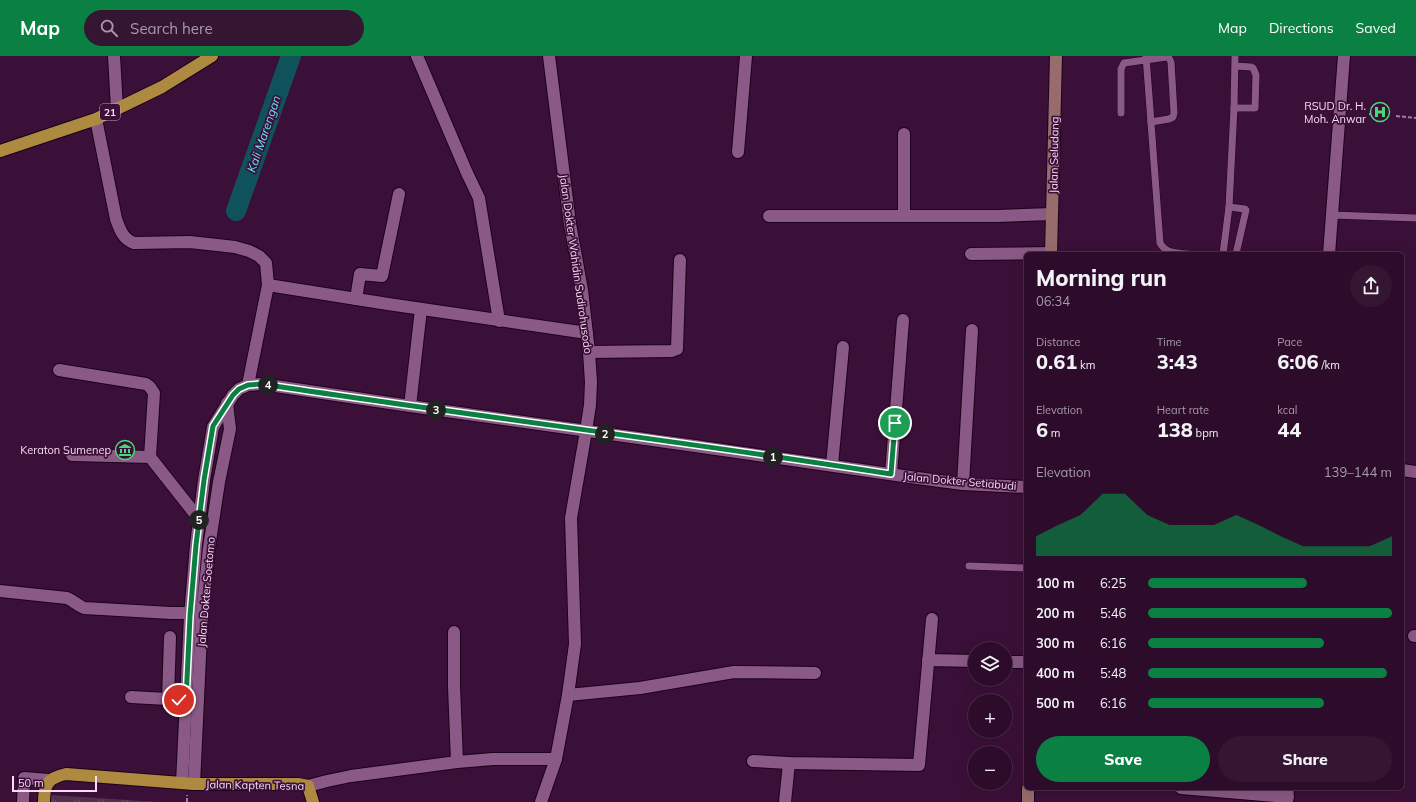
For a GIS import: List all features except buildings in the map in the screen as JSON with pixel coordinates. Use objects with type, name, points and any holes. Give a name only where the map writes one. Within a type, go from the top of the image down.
[{"type":"highway","name":"21","points":[[0,151],[96,119],[162,87],[212,56]]},
{"type":"highway","name":"Jalan Kapten Tesna","points":[[49,780],[66,774],[194,784],[298,784],[308,786]]},
{"type":"highway","points":[[44,802],[46,786],[49,780]]},
{"type":"highway","points":[[308,786],[313,802]]},
{"type":"main road","name":"Jalan Seludang","points":[[1051,252],[1056,56]]},
{"type":"main road","points":[[1028,790],[1028,802]]},
{"type":"street","points":[[114,56],[117,109]]},
{"type":"street","points":[[417,56],[479,198],[499,321]]},
{"type":"street","name":"Jalan Dokter Wahidin Sudirohusodo","points":[[541,802],[556,759],[568,695],[575,644],[571,518],[590,405],[591,382],[582,290],[570,224],[549,56]]},
{"type":"street","points":[[738,152],[746,56]]},
{"type":"street","points":[[1329,252],[1344,56]]},
{"type":"street","points":[[96,119],[116,219],[124,237],[134,243],[190,242],[235,248],[249,251],[259,256],[266,263],[268,285],[248,385],[239,389],[227,404]]},
{"type":"street","points":[[904,134],[904,215]]},
{"type":"street","points":[[356,299],[360,274],[382,276],[399,194]]},
{"type":"street","points":[[769,216],[998,216],[1052,214]]},
{"type":"street","points":[[971,254],[1024,253]]},
{"type":"street","points":[[589,352],[672,351],[677,349],[680,260]]},
{"type":"street","points":[[268,285],[499,321],[587,333]]},
{"type":"street","points":[[410,406],[420,309]]},
{"type":"street","points":[[891,474],[903,320]]},
{"type":"street","points":[[963,484],[972,330]]},
{"type":"street","points":[[832,465],[843,347]]},
{"type":"street","points":[[59,370],[146,384],[150,387],[154,393],[150,457],[199,519],[213,521]]},
{"type":"street","name":"Jalan Dokter Setiabudi","points":[[248,385],[262,384],[963,484],[1024,487]]},
{"type":"street","name":"Jalan Dokter Soetomo","points":[[194,784],[198,701],[196,613],[199,519],[213,426],[227,404]]},
{"type":"street","name":"Jalan Dokter Soetomo","points":[[182,783],[186,700],[196,613],[230,429],[227,404]]},
{"type":"street","points":[[72,455],[150,457]]},
{"type":"street","points":[[1404,470],[1416,472]]},
{"type":"street","points":[[0,591],[67,598],[73,600],[84,608],[170,614],[196,613]]},
{"type":"street","points":[[753,761],[789,764],[919,765],[932,618]]},
{"type":"street","points":[[454,632],[454,686],[457,762]]},
{"type":"street","points":[[168,699],[170,637]]},
{"type":"street","points":[[928,660],[968,661]]},
{"type":"street","points":[[1012,662],[1024,662]]},
{"type":"street","points":[[568,695],[640,688],[734,672],[815,673]]},
{"type":"street","points":[[131,697],[198,701]]},
{"type":"street","name":"Jalan Kapten Tesna","points":[[308,786],[351,776],[457,762],[493,759],[556,759]]},
{"type":"street","points":[[785,802],[789,764]]},
{"type":"street","points":[[23,802],[24,778],[49,780]]},
{"type":"street","points":[[1208,790],[1288,796]]},
{"type":"lane","points":[[1223,252],[1229,207],[1235,56]]},
{"type":"lane","points":[[1121,113],[1122,66],[1124,63],[1146,58],[1167,57],[1171,62],[1174,113],[1173,117],[1170,119],[1151,122]]},
{"type":"lane","points":[[1146,58],[1160,243],[1168,252]]},
{"type":"lane","points":[[1234,108],[1255,108],[1256,75],[1251,67],[1235,66]]},
{"type":"lane","points":[[1229,207],[1246,209],[1236,252]]},
{"type":"lane","points":[[1332,215],[1416,218]]},
{"type":"lane","points":[[969,566],[1024,568]]},
{"type":"path","points":[[1369,114],[1385,115]]},
{"type":"path","points":[[1396,116],[1416,118]]},
{"type":"green space","points":[[50,795],[158,802],[50,802]]},
{"type":"waterway","name":"Kali Marengan","points":[[236,211],[291,56]]},
{"type":"place","name":"RSUD Dr. H. Moh. Anwar","points":[[1380,112]]},
{"type":"place","name":"Keraton Sumenep","points":[[125,450]]},
{"type":"route","points":[[179,700],[186,700],[190,616],[196,545],[204,480],[213,426],[233,395],[239,389],[248,385],[262,384],[891,474],[895,423]]}]
